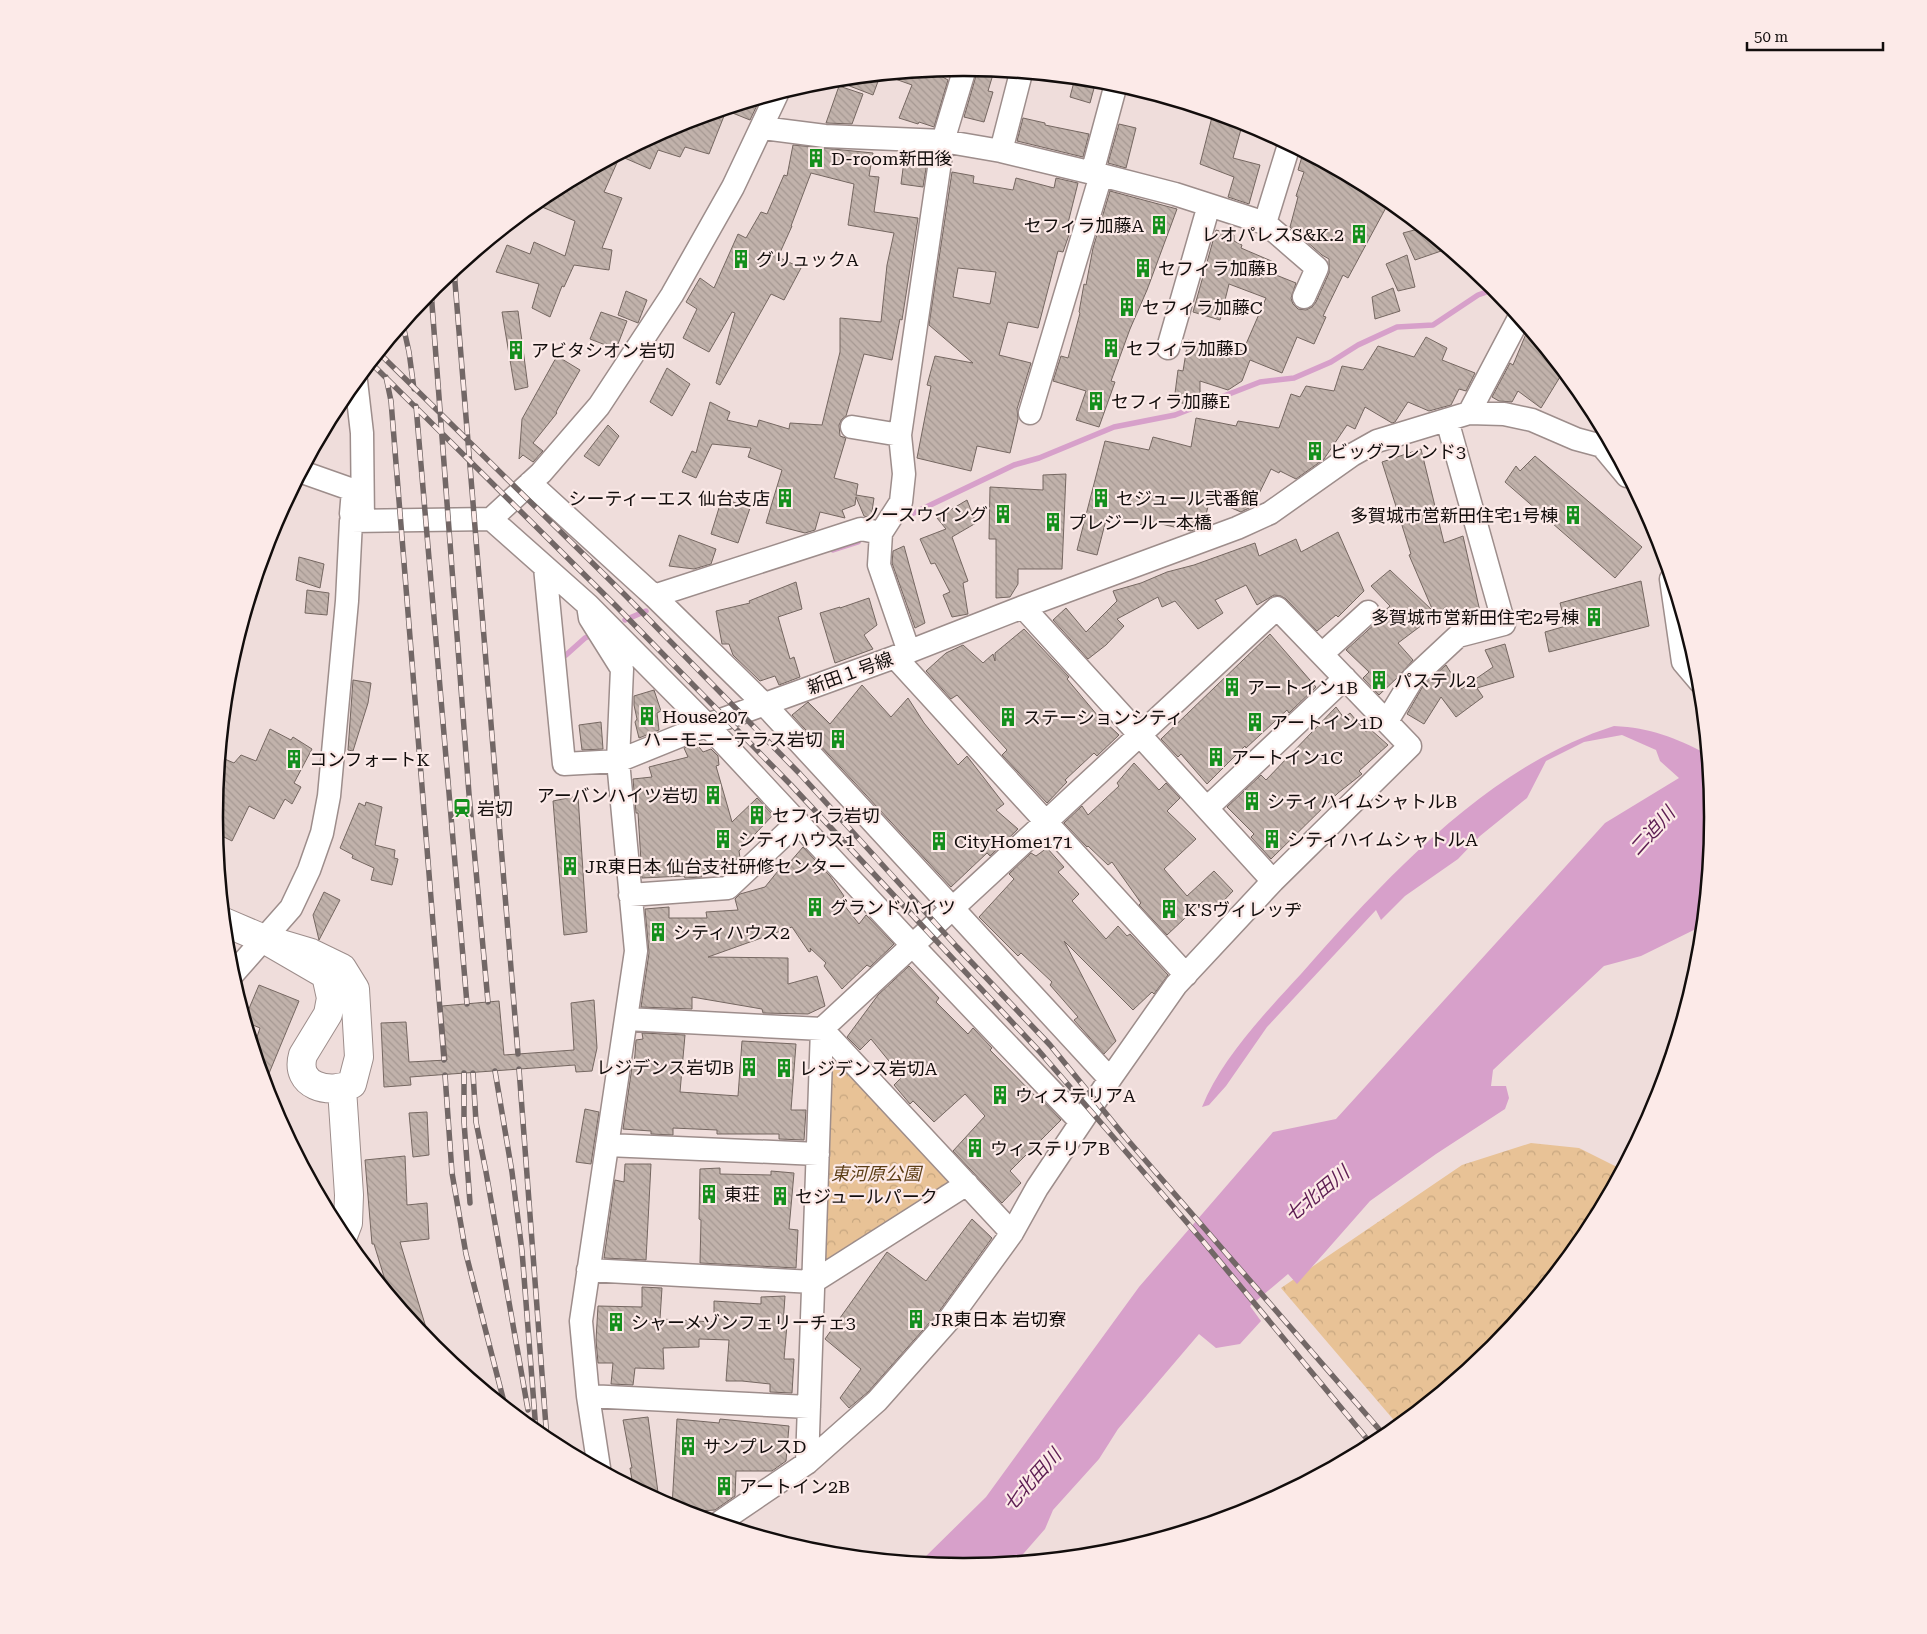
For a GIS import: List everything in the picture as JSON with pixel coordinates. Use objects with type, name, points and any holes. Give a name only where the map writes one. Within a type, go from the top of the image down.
[{"type":"main road","points":[[231,925],[264,939],[310,953],[342,968],[355,989],[359,1057],[352,1084],[342,1089],[324,1088],[308,1082],[302,1073],[301,1063],[303,1055],[328,1014],[331,998],[326,975],[264,939]]},
{"type":"main road","points":[[342,1089],[349,1195],[347,1227]]},
{"type":"street","points":[[963,76],[943,141],[900,435],[904,474],[901,502],[882,533],[879,565],[902,655],[1047,821],[1186,975]]},
{"type":"street","points":[[1001,151],[1020,79]]},
{"type":"street","points":[[1030,413],[1097,174],[1114,92]]},
{"type":"street","points":[[357,521],[491,518],[541,473],[598,406],[672,295],[734,187],[774,101]]},
{"type":"street","points":[[762,128],[825,136],[943,141],[1001,151],[1097,174],[1209,205],[1265,223],[1317,268],[1304,297]]},
{"type":"street","points":[[1265,223],[1287,151]]},
{"type":"street","points":[[1168,348],[1209,205]]},
{"type":"street","points":[[1469,414],[1516,324]]},
{"type":"street","points":[[238,968],[291,908],[309,870],[322,833],[329,796],[346,601],[357,521],[362,433],[357,392]]},
{"type":"street","name":"新田１号線","points":[[545,567],[564,764],[618,761],[707,725],[902,655],[1023,607],[1237,528],[1270,513],[1352,455],[1377,441],[1469,414],[1504,414],[1532,420],[1576,439],[1603,444]]},
{"type":"street","points":[[1387,721],[1413,678],[1458,636],[1504,624],[1447,420]]},
{"type":"street","points":[[852,427],[900,435]]},
{"type":"street","points":[[307,474],[353,490],[357,521]]},
{"type":"street","points":[[530,483],[654,596],[765,705],[1110,1079]]},
{"type":"street","points":[[491,518],[588,605],[707,725],[913,946],[1081,1122]]},
{"type":"street","points":[[654,596],[862,529],[882,533]]},
{"type":"street","points":[[588,605],[590,618],[622,669],[618,761],[636,951],[581,1320],[588,1396],[598,1462]]},
{"type":"street","points":[[1023,607],[1274,881]]},
{"type":"street","points":[[726,1518],[807,1463],[884,1394],[948,1321],[1012,1232],[1037,1188],[1081,1122],[1176,986],[1274,881],[1410,746],[1277,608],[822,1029],[807,1463]]},
{"type":"street","points":[[1322,654],[1368,612]]},
{"type":"street","points":[[1676,617],[1683,662],[1689,670]]},
{"type":"street","points":[[1207,808],[1345,678]]},
{"type":"street","points":[[630,895],[728,888],[798,822]]},
{"type":"street","points":[[626,1019],[822,1029],[1012,1232]]},
{"type":"street","points":[[607,1145],[818,1154]]},
{"type":"street","points":[[588,1270],[813,1282],[967,1184]]},
{"type":"street","points":[[588,1396],[809,1407]]},
{"type":"green space","name":"東河原公園","points":[[838,1057],[951,1181],[833,1264],[822,1258],[830,1060]]},
{"type":"green space","points":[[1531,1143],[1579,1148],[1616,1167],[1579,1229],[1551,1268],[1520,1305],[1487,1341],[1452,1374],[1393,1420],[1281,1288],[1462,1165]]},
{"type":"water","points":[[1614,726],[1662,734],[1701,751],[1704,817],[1703,865],[1695,929],[1641,956],[1604,966],[1493,1070],[1491,1086],[1506,1086],[1509,1098],[1505,1109],[1436,1154],[1370,1201],[1297,1284],[1288,1274],[1250,1306],[1261,1321],[1240,1344],[1216,1348],[1199,1334],[1118,1429],[1099,1459],[1053,1510],[1045,1529],[1022,1555],[964,1558],[926,1556],[986,1497],[1139,1287],[1273,1132],[1336,1119],[1605,823],[1679,778],[1660,761],[1656,750],[1622,735],[1584,742],[1546,761],[1527,798],[1480,836],[1458,859],[1405,896],[1381,920],[1376,910],[1267,1027],[1226,1086],[1209,1105],[1202,1107],[1210,1089],[1232,1054],[1273,1004],[1368,900],[1404,864],[1442,829],[1482,797],[1524,768],[1568,744]]},
{"type":"building","points":[[976,76],[992,77],[988,91],[993,92],[984,122],[964,117]]},
{"type":"building","points":[[942,77],[948,80],[934,127],[899,118],[912,85],[898,80]]},
{"type":"building","points":[[878,82],[873,95],[849,86]]},
{"type":"building","points":[[1073,85],[1094,88],[1090,103],[1070,97]]},
{"type":"building","points":[[839,87],[863,94],[852,124],[826,123]]},
{"type":"building","points":[[757,106],[750,120],[733,113]]},
{"type":"building","points":[[724,116],[709,154],[685,147],[680,157],[658,150],[650,169],[625,158],[680,133]]},
{"type":"building","points":[[1023,118],[1045,123],[1045,125],[1089,134],[1083,157],[1017,141]]},
{"type":"building","points":[[1211,120],[1241,131],[1233,158],[1260,165],[1249,204],[1228,197],[1234,177],[1200,164]]},
{"type":"building","points":[[1119,124],[1136,128],[1126,168],[1108,163]]},
{"type":"building","points":[[793,145],[873,153],[869,176],[879,177],[874,212],[918,218],[902,320],[900,319],[892,360],[864,354],[846,416],[839,425],[840,436],[846,438],[834,478],[858,484],[856,495],[874,498],[871,518],[864,516],[856,497],[855,505],[842,510],[845,518],[820,512],[815,530],[805,533],[766,523],[782,470],[748,457],[751,448],[712,444],[696,478],[682,472],[692,451],[696,453],[710,402],[730,412],[727,420],[757,427],[759,420],[789,429],[790,423],[822,425],[840,352],[840,318],[881,322],[887,265],[894,233],[848,225],[854,184],[811,173],[792,226],[778,257],[801,268],[784,300],[771,294],[720,385],[716,383],[735,313],[732,312],[709,352],[683,338],[697,309],[686,302],[700,278],[714,288],[738,234],[746,238],[761,212],[767,214],[784,175],[787,176]]},
{"type":"building","points":[[905,153],[928,156],[923,187],[901,184]]},
{"type":"building","points":[[1301,158],[1334,175],[1385,209],[1348,278],[1343,275],[1323,316],[1326,317],[1314,344],[1297,337],[1282,373],[1250,360],[1242,381],[1228,390],[1200,381],[1200,397],[1190,405],[1174,401],[1178,370],[1183,371],[1188,340],[1224,349],[1225,344],[1243,351],[1266,298],[1229,284],[1220,320],[1193,312],[1216,230],[1234,235],[1234,241],[1242,245],[1241,248],[1276,263],[1271,273],[1296,283],[1291,298],[1293,304],[1298,309],[1306,310],[1316,302],[1329,273],[1329,259],[1290,227],[1298,197],[1296,196],[1304,172],[1298,170]]},
{"type":"building","points":[[617,163],[604,192],[622,198],[602,248],[612,250],[609,270],[574,265],[564,287],[562,286],[550,317],[532,308],[539,284],[496,272],[507,245],[530,254],[534,242],[565,256],[575,221],[543,207],[593,175]]},
{"type":"building","points":[[952,172],[974,176],[973,183],[1013,190],[1016,178],[1054,188],[1056,178],[1078,183],[1066,231],[1070,232],[1063,252],[1058,251],[1038,328],[1008,322],[999,355],[1031,363],[1017,409],[1018,419],[1010,453],[977,446],[971,471],[917,458],[931,386],[927,385],[935,356],[973,363],[929,325]],"holes":[[[958,268],[996,272],[990,304],[953,297]]]},
{"type":"building","points":[[1110,191],[1177,209],[1111,381],[1115,382],[1099,427],[1076,420],[1086,391],[1053,381],[1061,356],[1068,358],[1080,313],[1084,284],[1086,285],[1093,248]]},
{"type":"building","points":[[1415,230],[1441,251],[1415,260],[1403,233]]},
{"type":"building","points":[[1407,255],[1415,287],[1398,291],[1386,264]]},
{"type":"building","points":[[1393,288],[1400,311],[1375,319],[1372,297]]},
{"type":"building","points":[[626,291],[647,300],[638,323],[618,315]]},
{"type":"building","name":"アビタシオン岩切","points":[[518,311],[528,387],[515,390],[502,312]]},
{"type":"building","points":[[601,312],[627,321],[616,349],[590,339]]},
{"type":"building","points":[[1525,335],[1559,378],[1541,408],[1518,391],[1512,402],[1499,401],[1492,397],[1510,363],[1513,365]]},
{"type":"building","points":[[1426,337],[1447,348],[1442,360],[1475,373],[1466,391],[1459,389],[1451,405],[1429,411],[1408,402],[1395,422],[1392,423],[1365,407],[1355,429],[1347,425],[1324,459],[1296,479],[1271,469],[1253,506],[1241,512],[1210,499],[1203,526],[1191,531],[1153,522],[1151,527],[1107,516],[1097,555],[1077,550],[1105,441],[1149,450],[1153,437],[1191,447],[1196,418],[1236,426],[1238,421],[1279,428],[1291,394],[1300,397],[1306,386],[1334,391],[1342,366],[1363,370],[1378,346],[1414,357]]},
{"type":"building","points":[[557,356],[580,370],[557,413],[533,443],[543,451],[533,462],[523,455],[519,459],[522,419]]},
{"type":"building","points":[[667,368],[690,384],[672,416],[650,402]]},
{"type":"building","points":[[608,425],[619,436],[599,466],[584,456]]},
{"type":"building","points":[[1421,449],[1444,543],[1463,536],[1481,616],[1451,625],[1446,607],[1398,643],[1413,660],[1379,695],[1363,678],[1369,672],[1346,650],[1377,622],[1381,614],[1390,606],[1371,586],[1390,570],[1433,611],[1409,555],[1411,554],[1382,462]]},
{"type":"building","name":"多賀城市営新田住宅1号棟","points":[[1535,456],[1642,547],[1615,578],[1505,482],[1516,466],[1520,471]]},
{"type":"building","points":[[1066,474],[1062,569],[1018,569],[1018,584],[1010,597],[996,598],[996,539],[989,539],[990,487],[1043,490],[1043,475]]},
{"type":"building","points":[[722,498],[750,508],[738,543],[711,534]]},
{"type":"building","points":[[967,500],[976,523],[952,537],[968,581],[963,583],[968,614],[952,617],[943,595],[950,592],[935,563],[931,564],[920,539],[946,529],[937,518]]},
{"type":"building","points":[[1338,532],[1364,591],[1338,617],[1336,615],[1317,631],[1281,596],[1274,595],[1257,605],[1246,585],[1215,600],[1223,613],[1198,629],[1175,601],[1162,607],[1158,597],[1117,619],[1124,626],[1106,645],[1088,659],[1053,620],[1066,608],[1086,632],[1117,601],[1113,591],[1255,543],[1259,556],[1296,539],[1301,552]]},
{"type":"building","points":[[679,535],[716,549],[711,564],[694,569],[669,566]]},
{"type":"building","points":[[904,546],[925,623],[915,628],[892,563],[893,551]]},
{"type":"building","points":[[299,557],[324,564],[320,588],[296,580]]},
{"type":"building","name":"多賀城市営新田住宅2号棟","points":[[1641,581],[1649,626],[1549,652],[1545,632],[1566,626],[1560,603]]},
{"type":"building","points":[[796,582],[802,609],[778,617],[790,659],[794,657],[800,677],[779,685],[775,676],[760,681],[733,655],[729,644],[722,644],[716,611],[750,603],[749,601]]},
{"type":"building","points":[[307,590],[329,593],[327,615],[305,613]]},
{"type":"building","points":[[869,598],[877,625],[864,635],[873,649],[835,663],[820,613]]},
{"type":"building","points":[[1024,629],[1069,677],[1067,679],[1103,722],[1119,735],[1097,756],[1094,753],[1065,780],[1067,782],[1047,803],[1002,755],[1007,750],[957,695],[951,699],[926,671],[946,653],[963,645],[983,663],[993,654],[995,661],[995,653]]},
{"type":"building","points":[[1270,634],[1316,687],[1289,713],[1287,710],[1246,748],[1245,746],[1207,784],[1181,754],[1178,757],[1161,739]]},
{"type":"building","points":[[1505,644],[1514,677],[1477,688],[1483,697],[1456,717],[1441,697],[1424,724],[1407,714],[1423,686],[1446,665],[1461,689],[1493,667],[1485,650]]},
{"type":"building","points":[[353,680],[371,683],[368,703],[353,751],[348,750]]},
{"type":"building","points":[[862,685],[891,717],[908,698],[924,723],[958,765],[967,756],[1004,804],[996,810],[1018,829],[990,856],[987,853],[951,887],[792,715],[808,702],[830,724]]},
{"type":"building","name":"House207","points":[[654,690],[661,711],[657,713],[659,730],[639,738],[635,722],[637,719],[634,696]]},
{"type":"building","points":[[1336,707],[1344,718],[1350,713],[1366,732],[1370,729],[1388,745],[1359,771],[1362,774],[1338,793],[1271,859],[1251,837],[1254,834],[1227,807],[1261,775],[1266,780]]},
{"type":"building","points":[[601,722],[603,749],[582,750],[579,725]]},
{"type":"building","points":[[270,729],[291,740],[293,737],[312,749],[294,783],[301,787],[292,804],[285,799],[274,819],[249,806],[232,841],[223,837],[225,759],[234,763],[241,755],[256,761]]},
{"type":"building","points":[[696,743],[703,752],[711,749],[718,756],[719,765],[716,766],[732,822],[757,798],[773,815],[739,851],[740,858],[701,872],[702,877],[642,878],[638,813],[636,813],[633,779],[652,777],[649,767],[688,757],[684,748]]},
{"type":"building","points":[[1134,763],[1159,790],[1166,783],[1180,798],[1167,811],[1196,839],[1164,869],[1187,896],[1214,871],[1233,891],[1210,915],[1200,904],[1167,935],[1139,905],[1141,903],[1112,862],[1108,865],[1064,823],[1082,806],[1088,815],[1119,786],[1117,783]]},
{"type":"building","name":"JR東日本 仙台支社研修センター","points":[[578,796],[587,932],[564,935],[553,801]]},
{"type":"building","points":[[366,802],[382,807],[375,845],[395,850],[394,858],[398,859],[392,885],[371,880],[374,868],[352,858],[353,855],[340,848],[359,803],[365,806]]},
{"type":"building","points":[[803,847],[830,876],[844,896],[840,900],[859,924],[866,915],[894,944],[891,947],[870,967],[867,965],[842,989],[824,966],[826,963],[810,948],[811,951],[809,952],[792,927],[708,957],[788,958],[788,984],[817,976],[825,1006],[808,1014],[763,1013],[762,1009],[692,997],[692,1009],[641,1007],[649,953],[645,909],[669,907],[669,918],[707,918],[706,912],[738,910],[735,899],[740,894],[765,887],[782,866],[784,869]]},
{"type":"building","points":[[1047,848],[1064,867],[1058,872],[1079,894],[1072,901],[1106,939],[1118,926],[1127,936],[1130,934],[1168,975],[1154,994],[1152,992],[1133,1010],[1064,941],[1116,1041],[1104,1054],[1074,1020],[1078,1017],[1050,985],[1052,982],[1021,953],[1018,956],[979,917],[1014,879],[1009,874],[1031,853],[1036,856]]},
{"type":"building","points":[[324,892],[340,900],[319,940],[313,915]]},
{"type":"building","points":[[909,966],[939,998],[936,1002],[968,1034],[973,1028],[992,1048],[990,1050],[1061,1120],[1010,1171],[1021,1183],[1002,1203],[953,1151],[985,1116],[965,1094],[934,1122],[913,1101],[910,1104],[894,1085],[902,1077],[871,1039],[860,1050],[847,1037],[878,995]]},
{"type":"building","points":[[259,985],[299,1001],[269,1073],[257,1038],[260,1028],[253,1025],[248,1010]]},
{"type":"building","points":[[594,1000],[597,1048],[592,1071],[576,1072],[575,1065],[410,1077],[411,1085],[384,1087],[381,1023],[406,1022],[409,1062],[447,1060],[442,1006],[499,1001],[504,1055],[574,1050],[571,1003]]},
{"type":"building","points":[[642,1033],[685,1035],[680,1092],[738,1096],[742,1041],[796,1044],[791,1110],[806,1110],[804,1140],[779,1139],[779,1134],[717,1134],[717,1130],[673,1128],[673,1135],[651,1134],[651,1131],[623,1129],[632,1067],[634,1067],[636,1040],[643,1039]]},
{"type":"building","points":[[585,1109],[599,1112],[591,1164],[576,1162]]},
{"type":"building","points":[[427,1112],[429,1155],[413,1157],[409,1113]]},
{"type":"building","points":[[405,1156],[407,1205],[427,1203],[429,1239],[400,1242],[425,1325],[384,1278],[374,1244],[372,1244],[365,1160]]},
{"type":"building","points":[[625,1164],[651,1164],[646,1260],[604,1258],[615,1180],[624,1182]]},
{"type":"building","points":[[720,1168],[720,1174],[771,1175],[771,1171],[794,1173],[789,1229],[798,1230],[796,1268],[700,1263],[700,1169]]},
{"type":"building","points":[[972,1219],[992,1238],[938,1313],[868,1392],[849,1408],[840,1398],[861,1369],[825,1339],[887,1252],[926,1281]]},
{"type":"building","points":[[642,1287],[662,1288],[660,1319],[714,1322],[714,1301],[761,1304],[761,1297],[785,1296],[783,1325],[787,1325],[784,1359],[794,1359],[792,1393],[770,1392],[770,1384],[726,1381],[729,1340],[699,1339],[699,1347],[663,1348],[664,1369],[635,1368],[633,1385],[611,1384],[613,1363],[598,1363],[596,1340],[598,1306],[642,1307]]},
{"type":"building","points":[[648,1417],[658,1491],[632,1479],[630,1468],[632,1468],[623,1420]]},
{"type":"building","points":[[677,1419],[719,1423],[720,1419],[789,1426],[786,1461],[772,1471],[736,1471],[735,1496],[715,1510],[705,1511],[673,1498]]},
{"type":"waterway","points":[[899,520],[1014,465],[1039,458],[1114,427],[1175,415],[1260,382],[1294,378],[1331,362],[1358,345],[1397,327],[1433,325],[1478,295],[1486,292]]},
{"type":"waterway","points":[[833,550],[858,542]]},
{"type":"waterway","points":[[625,620],[646,611]]},
{"type":"waterway","points":[[566,655],[585,638],[594,634]]},
{"type":"railway","points":[[455,279],[518,1054]]},
{"type":"railway","points":[[432,302],[469,794],[488,1002]]},
{"type":"railway","points":[[405,332],[414,389]]},
{"type":"railway","points":[[383,357],[625,595],[800,774],[957,947],[1050,1045],[1126,1138],[1380,1430]]},
{"type":"railway","points":[[375,367],[616,606],[791,785],[1039,1051],[1202,1240],[1367,1438]]},
{"type":"railway","points":[[386,377],[391,401],[444,1060]]},
{"type":"railway","points":[[416,406],[467,1004]]},
{"type":"railway","points":[[519,1069],[546,1429]]},
{"type":"railway","points":[[495,1071],[512,1172],[522,1251],[535,1421]]},
{"type":"railway","points":[[464,1073],[464,1122],[470,1203]]},
{"type":"railway","points":[[473,1073],[476,1122],[528,1410]]},
{"type":"railway","points":[[445,1075],[452,1173],[466,1254],[503,1396]]},
{"type":"place","name":"D-room新田後","points":[[816,158]]},
{"type":"place","name":"セフィラ加藤A","points":[[1159,225]]},
{"type":"place","name":"レオパレスS&K.2","points":[[1359,234]]},
{"type":"place","name":"グリュックA","points":[[741,259]]},
{"type":"place","name":"セフィラ加藤B","points":[[1143,268]]},
{"type":"place","name":"セフィラ加藤C","points":[[1127,307]]},
{"type":"place","name":"セフィラ加藤D","points":[[1111,348]]},
{"type":"place","name":"アビタシオン岩切","points":[[516,350]]},
{"type":"place","name":"セフィラ加藤E","points":[[1096,401]]},
{"type":"place","name":"ビッグフレンド3","points":[[1315,451]]},
{"type":"place","name":"シーティーエス 仙台支店","points":[[785,498]]},
{"type":"place","name":"セジュール弐番館","points":[[1101,498]]},
{"type":"place","name":"ノースウイング","points":[[1003,514]]},
{"type":"place","name":"多賀城市営新田住宅1号棟","points":[[1573,515]]},
{"type":"place","name":"プレジール一本橋","points":[[1053,522]]},
{"type":"place","name":"多賀城市営新田住宅2号棟","points":[[1594,617]]},
{"type":"place","name":"パステル2","points":[[1379,680]]},
{"type":"place","name":"アートイン1B","points":[[1232,687]]},
{"type":"place","name":"House207","points":[[647,716]]},
{"type":"place","name":"ステーションシティ","points":[[1008,717]]},
{"type":"place","name":"アートイン1D","points":[[1255,722]]},
{"type":"place","name":"ハーモニーテラス岩切","points":[[838,739]]},
{"type":"place","name":"アートイン1C","points":[[1216,757]]},
{"type":"place","name":"コンフォートK","points":[[294,759]]},
{"type":"place","name":"アーバンハイツ岩切","points":[[713,795]]},
{"type":"place","name":"シティハイムシャトルB","points":[[1252,801]]},
{"type":"place","name":"岩切","points":[[462,808]]},
{"type":"place","name":"セフィラ岩切","points":[[757,815]]},
{"type":"place","name":"シティハウス1","points":[[723,839]]},
{"type":"place","name":"シティハイムシャトルA","points":[[1272,839]]},
{"type":"place","name":"CityHome171","points":[[939,841]]},
{"type":"place","name":"JR東日本 仙台支社研修センター","points":[[570,866]]},
{"type":"place","name":"グランドハイツ","points":[[815,907]]},
{"type":"place","name":"K'Sヴィレッヂ","points":[[1169,909]]},
{"type":"place","name":"シティハウス2","points":[[658,932]]},
{"type":"place","name":"レジデンス岩切B","points":[[749,1067]]},
{"type":"place","name":"レジデンス岩切A","points":[[784,1068]]},
{"type":"place","name":"ウィステリアA","points":[[1000,1095]]},
{"type":"place","name":"ウィステリアB","points":[[975,1148]]},
{"type":"place","name":"東荘","points":[[709,1194]]},
{"type":"place","name":"セジュールパーク","points":[[780,1196]]},
{"type":"place","name":"JR東日本 岩切寮","points":[[916,1319]]},
{"type":"place","name":"シャーメゾンフェリーチェ3","points":[[616,1322]]},
{"type":"place","name":"サンプレスD","points":[[688,1446]]},
{"type":"place","name":"アートイン2B","points":[[724,1486]]},
{"type":"water label","name":"二迫川","points":[[1652,831]]},
{"type":"water label","name":"七北田川","points":[[1317,1194]]},
{"type":"water label","name":"七北田川","points":[[1032,1480]]}]
